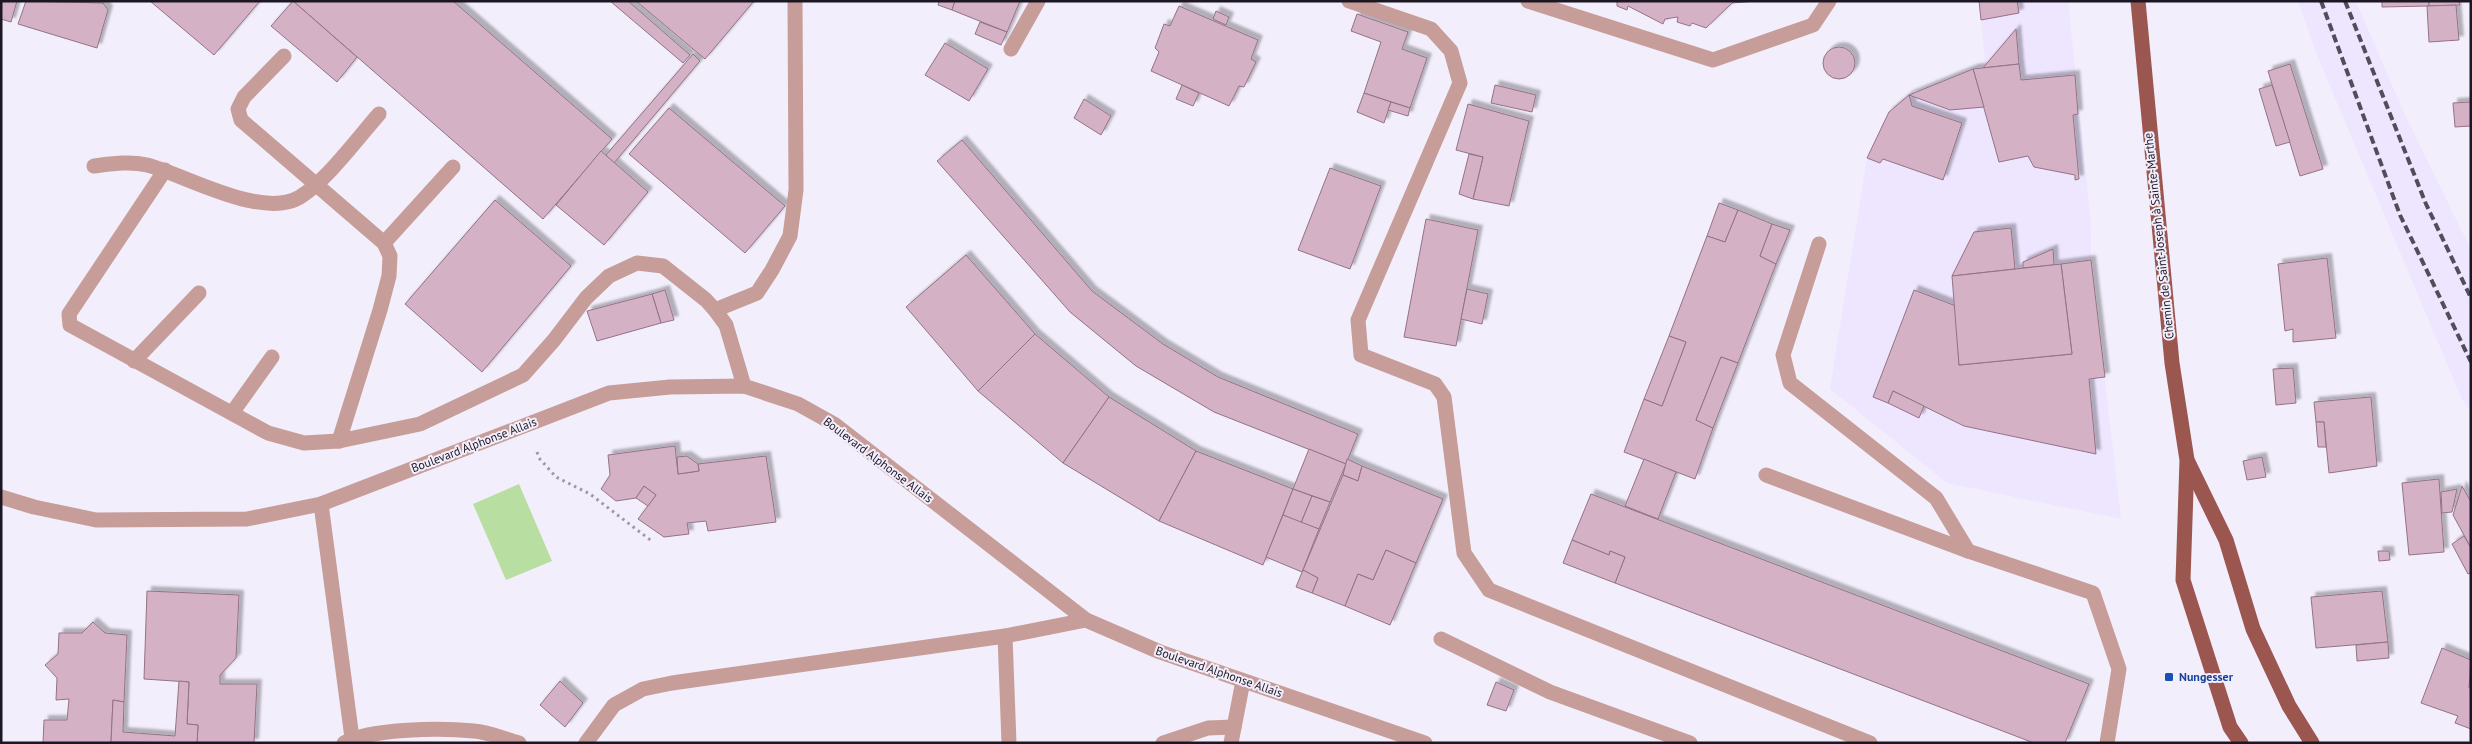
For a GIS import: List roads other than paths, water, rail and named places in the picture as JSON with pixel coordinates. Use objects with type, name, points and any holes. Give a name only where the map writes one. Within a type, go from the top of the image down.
[{"type":"main road","name":"Chemin de Saint-Joseph à Sainte-Marthe","points":[[2136,5],[2172,363],[2187,460],[2183,580],[2230,727],[2241,743]]},
{"type":"main road","name":"Chemin de Saint-Joseph à Sainte-Marthe","points":[[2187,460],[2226,540],[2253,629],[2289,706],[2312,743]]},
{"type":"street","points":[[715,310],[757,293],[790,236],[796,190],[795,1]]},
{"type":"street","points":[[1011,49],[1038,1]]},
{"type":"street","points":[[1349,1],[1431,29],[1451,51],[1460,83],[1358,320],[1361,354],[1435,384],[1444,397],[1464,553],[1489,590],[1870,743]]},
{"type":"street","points":[[1528,1],[1713,60],[1813,25],[1829,1]]},
{"type":"street","points":[[284,56],[244,98],[238,109],[241,120],[384,243],[390,256],[389,276],[380,310],[339,441]]},
{"type":"street","points":[[94,166],[124,163],[165,170],[229,196],[276,203],[298,198],[316,184],[379,114]]},
{"type":"street","points":[[384,243],[453,167]]},
{"type":"street","points":[[165,170],[69,314],[70,325],[268,432],[304,443],[339,441],[420,424],[523,375],[554,340],[586,298],[608,276],[637,263],[663,266],[706,300],[715,310],[726,325],[744,386]]},
{"type":"street","points":[[1818,244],[1783,355],[1790,383],[1936,498],[1968,551]]},
{"type":"street","points":[[134,361],[199,293]]},
{"type":"street","points":[[232,413],[272,357]]},
{"type":"street","name":"Boulevard Alphonse Allais","points":[[1,497],[34,507],[96,520],[247,519],[321,504],[609,393],[670,387],[744,386],[798,404],[834,424],[1086,620],[1160,652],[1425,743]]},
{"type":"street","points":[[1766,475],[1968,551],[2093,593],[2119,669],[2107,743]]},
{"type":"street","points":[[321,504],[348,741],[396,731],[475,731],[519,743]]},
{"type":"street","points":[[586,743],[614,705],[643,689],[672,683],[1005,636],[1086,620]]},
{"type":"street","points":[[1005,636],[1009,743]]},
{"type":"street","points":[[1441,639],[1550,692],[1690,743]]},
{"type":"street","points":[[1231,743],[1243,681]]},
{"type":"street","points":[[1163,743],[1208,728],[1234,727]]},
{"type":"railway","points":[[2321,1],[2400,215],[2471,362]]},
{"type":"railway","points":[[2345,1],[2426,204],[2471,298]]},
{"type":"place","name":"Nungesser","points":[[2169,677]]}]
